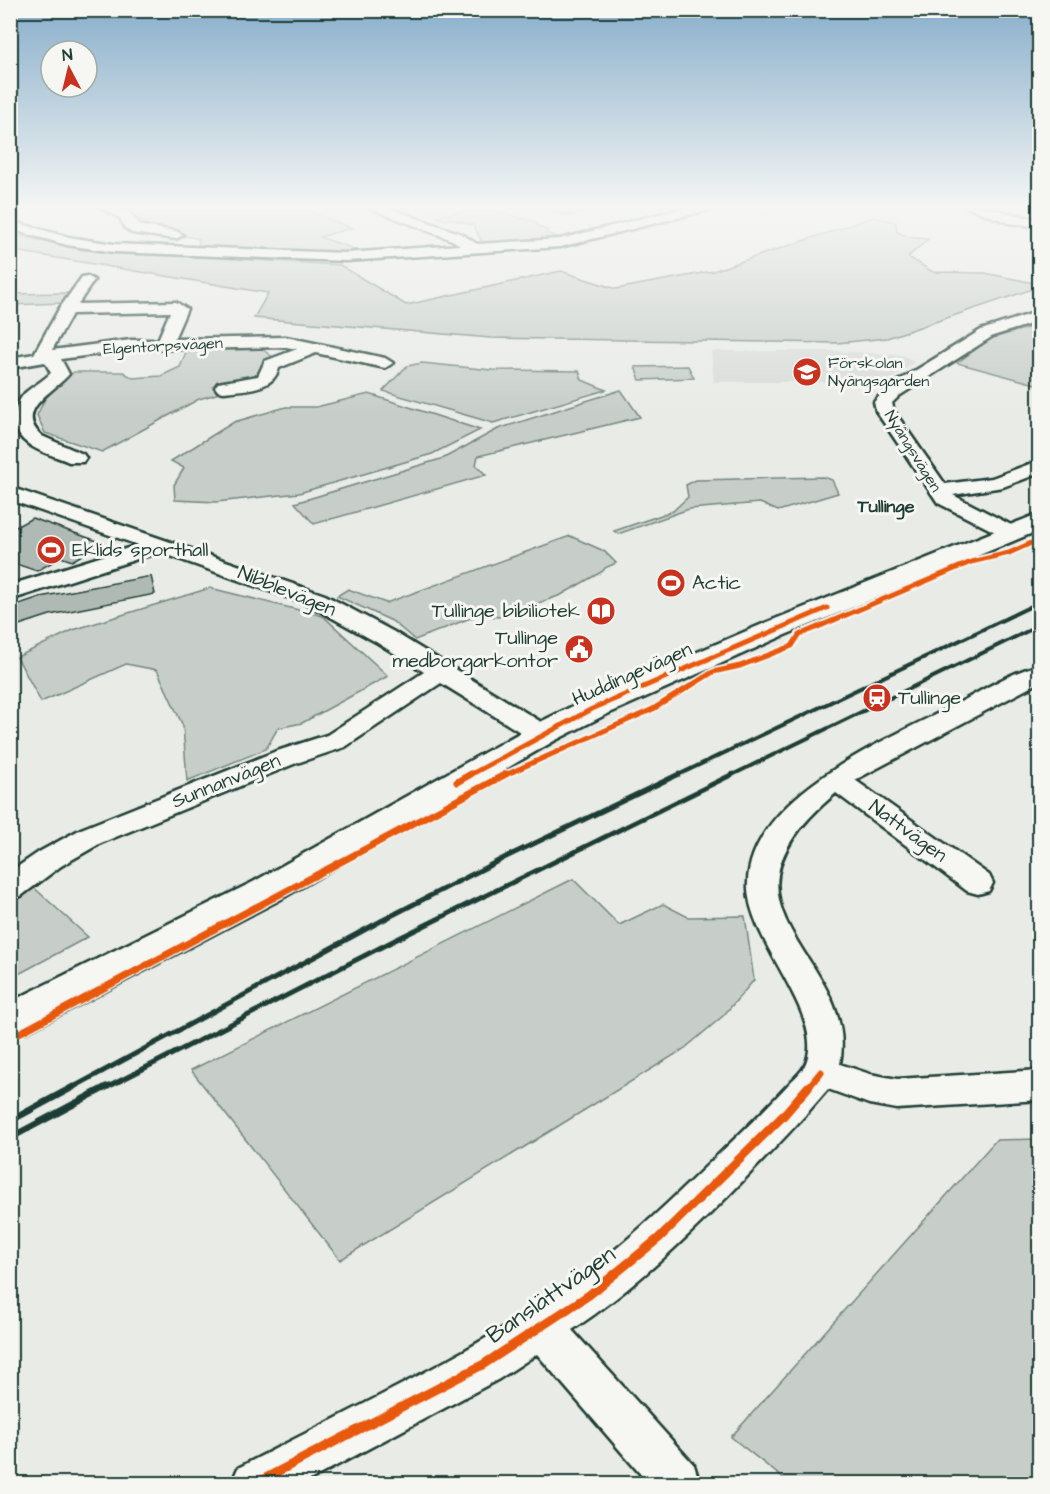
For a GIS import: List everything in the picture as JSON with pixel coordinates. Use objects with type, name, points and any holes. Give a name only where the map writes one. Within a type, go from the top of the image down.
[{"type":"main road","name":"Huddingevägen","points":[[10,1021],[266,891],[542,734],[699,661],[1040,521]]},
{"type":"street","points":[[76,458],[35,440],[29,435],[23,415],[27,400],[60,374],[45,357],[67,309],[87,280]]},
{"type":"street","points":[[67,309],[179,309],[164,344]]},
{"type":"street","name":"Nyängsvägen","points":[[1009,533],[945,500],[885,411],[883,402],[892,392],[987,333],[1040,316]]},
{"type":"street","name":"Elgentorpsvägen","points":[[10,363],[102,348],[164,344],[286,342],[385,363]]},
{"type":"street","points":[[224,387],[263,380],[268,376],[271,365],[315,347]]},
{"type":"street","points":[[938,491],[996,483],[1040,466]]},
{"type":"street","name":"Nibblevägen","points":[[10,493],[317,600],[385,637],[542,734]]},
{"type":"street","points":[[10,594],[159,545]]},
{"type":"street","name":"Sunnanvägen","points":[[10,888],[50,859],[91,836],[284,758],[336,741],[440,672]]},
{"type":"street","points":[[1036,678],[860,765],[837,780],[797,812],[783,831],[772,849],[765,868],[762,887],[768,913],[781,945],[819,1010],[826,1036],[821,1072],[869,1089],[897,1094],[1040,1085]]},
{"type":"street","name":"Nattvägen","points":[[837,780],[978,883]]},
{"type":"street","name":"Banslättvägen","points":[[254,1484],[474,1370],[542,1328],[589,1295],[658,1238],[783,1116],[821,1072]]},
{"type":"street","name":"Banslättvägen","points":[[542,1328],[678,1481]]},
{"type":"shaded area","points":[[164,276],[358,276],[406,305],[539,276],[575,276],[616,289],[688,276],[998,276],[1039,284],[1039,287],[887,338],[837,343],[491,338],[254,318],[268,293]]},
{"type":"shaded area","points":[[68,293],[63,303],[11,305],[11,294]]},
{"type":"shaded area","points":[[1039,325],[1039,385],[957,363],[992,338]]},
{"type":"shaded area","points":[[258,346],[274,358],[261,365],[261,373],[227,391],[199,399],[102,452],[45,433],[37,415],[48,393],[74,372],[123,372],[133,378],[161,376],[180,367],[188,347]]},
{"type":"shaded area","name":"Förskolan Nyängsgården","points":[[711,351],[837,351],[903,355],[914,362],[882,386],[825,382],[714,382]]},
{"type":"shaded area","points":[[422,363],[492,370],[579,371],[582,380],[606,390],[493,423],[383,391],[407,366]]},
{"type":"shaded area","points":[[688,366],[694,378],[640,380],[635,367]]},
{"type":"shaded area","points":[[621,390],[640,417],[478,456],[476,465],[486,475],[314,524],[295,503],[444,458],[498,429]]},
{"type":"shaded area","points":[[369,394],[480,430],[432,454],[299,493],[216,502],[175,500],[174,485],[184,468],[171,461],[234,422],[286,407],[316,407]]},
{"type":"shaded area","points":[[824,477],[832,480],[838,493],[778,511],[760,503],[689,509],[618,534],[614,531],[673,511],[688,497],[686,485],[696,480]]},
{"type":"shaded area","points":[[570,536],[604,551],[616,563],[561,595],[499,617],[478,615],[415,640],[392,621],[337,596],[348,589],[386,603]]},
{"type":"shaded area","points":[[210,588],[323,616],[388,676],[302,723],[278,728],[266,749],[187,781],[183,726],[157,670],[126,664],[41,702],[17,657],[73,630]]},
{"type":"shaded area","points":[[573,879],[619,925],[663,904],[688,917],[745,916],[754,980],[723,1016],[684,1049],[340,1260],[191,1070]]},
{"type":"shaded area","points":[[30,884],[88,937],[11,978],[11,899]]},
{"type":"shaded area","points":[[1039,1139],[1039,1483],[789,1483],[731,1437],[996,1140]]},
{"type":"building","name":"Eklids sporthall","points":[[32,518],[103,543],[72,561],[61,557],[37,571],[10,562],[10,530]]},
{"type":"building","points":[[151,576],[155,594],[50,615],[10,628],[10,607],[40,597]]},
{"type":"railway","points":[[676,776],[1040,602]]},
{"type":"railway","points":[[730,776],[1040,625]]},
{"type":"railway","points":[[70,1089],[381,921],[506,857],[679,774]]},
{"type":"railway","points":[[104,1089],[393,941],[733,774]]},
{"type":"railway","points":[[10,1121],[73,1087]]},
{"type":"railway","points":[[10,1138],[106,1087]]},
{"type":"cycle path","points":[[10,1038],[432,812],[523,766],[653,709],[713,672],[740,666],[792,646],[799,635],[971,562],[1009,553],[1038,540],[1040,536]]},
{"type":"cycle path","points":[[457,782],[592,709],[827,608]]},
{"type":"cycle path","points":[[254,1484],[484,1364],[589,1295],[659,1238],[783,1116],[821,1072]]},
{"type":"place","name":"Förskolan Nyängsgården","points":[[807,372]]},
{"type":"place","name":"Eklids sporthall","points":[[51,550]]},
{"type":"place","name":"Actic","points":[[671,583]]},
{"type":"place","name":"Tullinge bibiliotek","points":[[601,611]]},
{"type":"place","name":"Tullinge medborgarkontor","points":[[579,649]]},
{"type":"place","name":"Tullinge","points":[[877,698]]},
{"type":"district","name":"Tullinge","points":[[886,506]]}]
